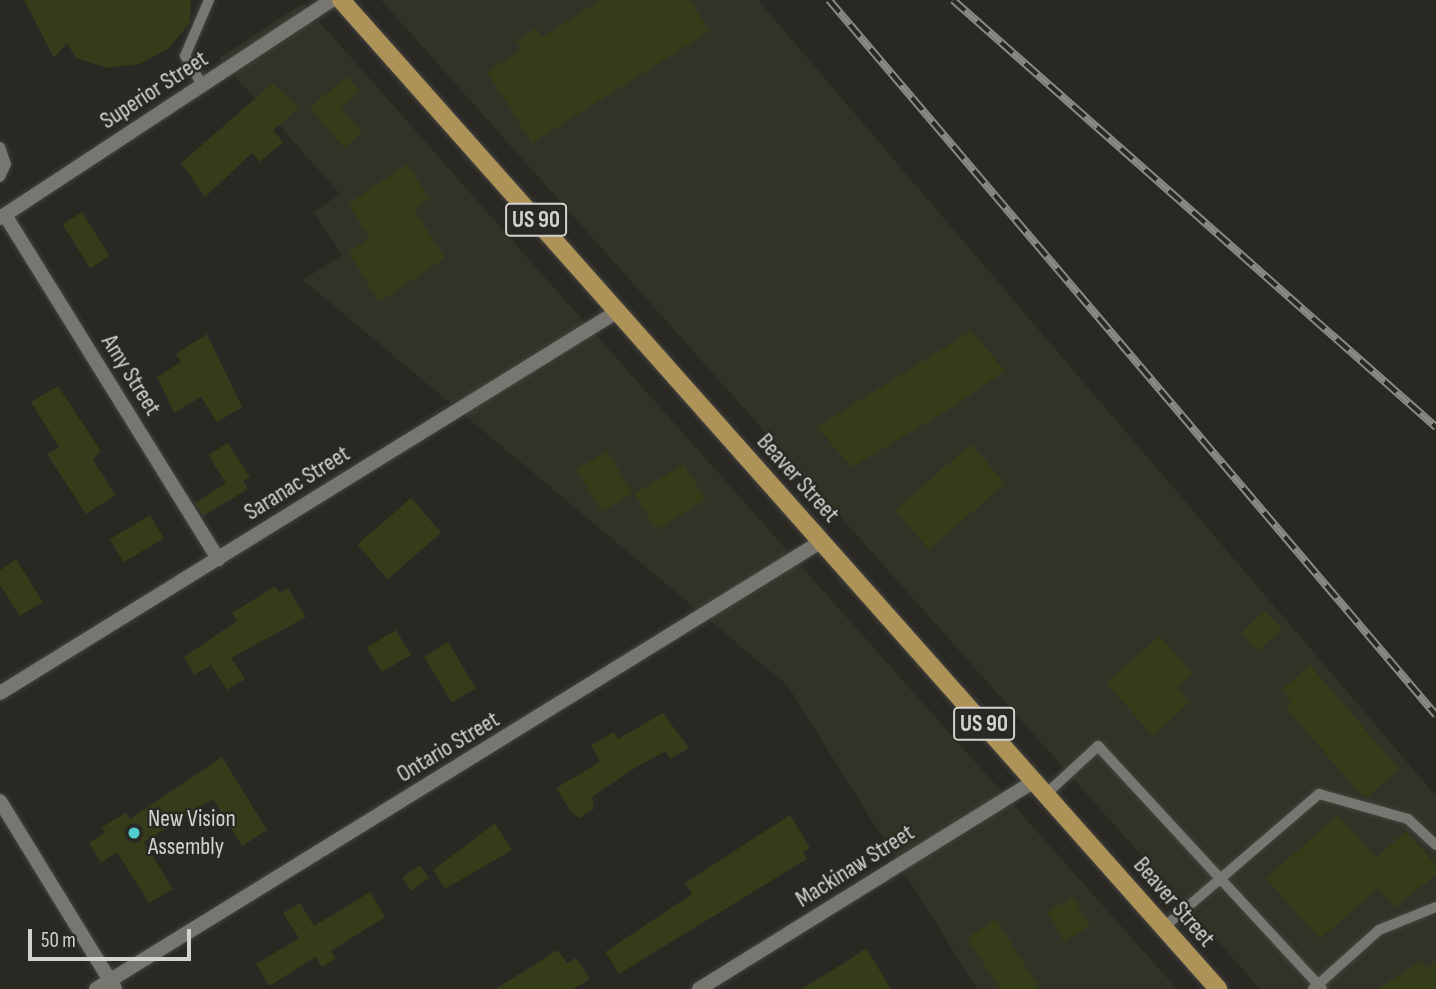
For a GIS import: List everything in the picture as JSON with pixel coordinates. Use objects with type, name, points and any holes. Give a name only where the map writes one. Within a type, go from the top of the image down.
[{"type":"main road","name":"Beaver Street","points":[[341,0],[1219,989]]},
{"type":"street","name":"Superior Street","points":[[2,216],[332,0]]},
{"type":"street","name":"Amy Street","points":[[2,216],[218,559]]},
{"type":"street","name":"Saranac Street","points":[[0,693],[618,312]]},
{"type":"street","name":"Ontario Street","points":[[96,989],[113,985],[822,541]]},
{"type":"street","name":"Mackinaw Street","points":[[699,989],[1041,788]]},
{"type":"street","points":[[0,801],[113,985]]},
{"type":"lane","points":[[202,85],[185,57],[209,0]]},
{"type":"lane","points":[[0,147],[6,164],[0,177]]},
{"type":"lane","points":[[1041,788],[1098,746],[1220,875],[1318,987],[1379,930],[1436,907]]},
{"type":"lane","points":[[1163,928],[1220,875],[1319,794],[1408,819],[1436,845]]},
{"type":"shaded area","points":[[381,0],[758,0],[1436,796],[1436,989],[1260,989]]},
{"type":"shaded area","points":[[303,3],[1177,989],[977,989],[788,686],[303,280],[342,255],[314,212],[340,194],[219,58]]},
{"type":"building","points":[[24,0],[191,0],[190,23],[169,48],[140,64],[107,68],[76,58],[67,43],[54,58]]},
{"type":"building","points":[[601,0],[690,0],[710,31],[532,143],[487,72],[521,50],[516,41],[536,28],[542,37]]},
{"type":"building","points":[[347,76],[360,91],[341,108],[362,132],[344,148],[310,108]]},
{"type":"building","points":[[273,83],[299,108],[273,130],[283,142],[260,162],[252,153],[205,197],[181,163]]},
{"type":"building","points":[[407,164],[430,199],[414,209],[445,258],[379,302],[348,252],[370,238],[348,204]]},
{"type":"building","points":[[82,212],[110,256],[90,268],[62,224]]},
{"type":"building","points":[[971,331],[1005,371],[948,410],[852,467],[817,427]]},
{"type":"building","points":[[207,334],[242,407],[217,422],[201,397],[174,413],[157,377],[181,362],[176,354]]},
{"type":"building","points":[[58,386],[101,451],[93,460],[116,495],[86,514],[47,454],[59,447],[31,402]]},
{"type":"building","points":[[228,443],[250,477],[243,481],[248,489],[203,516],[195,503],[226,483],[208,455]]},
{"type":"building","points":[[971,444],[1005,483],[929,550],[895,510]]},
{"type":"building","points":[[607,451],[632,493],[601,512],[576,470]]},
{"type":"building","points":[[684,464],[706,500],[656,530],[634,494]]},
{"type":"building","points":[[411,498],[441,533],[388,579],[357,545]]},
{"type":"building","points":[[150,515],[164,538],[124,562],[110,539]]},
{"type":"building","points":[[16,559],[43,602],[20,616],[0,585],[0,570]]},
{"type":"building","points":[[275,586],[280,593],[288,588],[306,617],[231,658],[245,679],[227,690],[211,665],[194,675],[184,657],[237,621],[232,613]]},
{"type":"building","points":[[1265,611],[1282,630],[1258,651],[1241,632]]},
{"type":"building","points":[[396,630],[411,655],[382,672],[367,648]]},
{"type":"building","points":[[1160,636],[1193,674],[1177,687],[1190,702],[1153,736],[1106,683]]},
{"type":"building","points":[[448,642],[476,688],[452,703],[424,656]]},
{"type":"building","points":[[1310,665],[1399,769],[1365,799],[1286,708],[1291,703],[1282,689]]},
{"type":"building","points":[[663,713],[689,748],[670,759],[666,751],[635,768],[592,797],[594,809],[579,818],[571,812],[556,788],[600,762],[591,745],[614,732],[618,739]]},
{"type":"building","points":[[222,757],[267,830],[242,846],[213,799],[144,842],[173,889],[149,903],[117,852],[101,863],[89,843],[105,833],[102,827],[126,813],[130,819]]},
{"type":"building","points":[[790,815],[810,848],[803,852],[807,859],[619,974],[605,952],[692,894],[685,883]]},
{"type":"building","points":[[1338,815],[1376,858],[1406,831],[1436,865],[1436,875],[1395,907],[1378,888],[1320,939],[1266,878]]},
{"type":"building","points":[[495,823],[512,850],[445,889],[433,870]]},
{"type":"building","points":[[420,865],[429,878],[411,891],[402,878]]},
{"type":"building","points":[[370,892],[385,917],[331,951],[336,958],[322,967],[316,957],[269,986],[256,964],[299,938],[283,913],[300,903],[314,926]]},
{"type":"building","points":[[1073,897],[1090,926],[1064,941],[1047,912]]},
{"type":"building","points":[[996,919],[1040,989],[1000,989],[967,938]]},
{"type":"building","points":[[866,948],[891,989],[801,989],[844,963]]},
{"type":"building","points":[[558,950],[567,963],[576,958],[590,979],[573,989],[495,989]]},
{"type":"building","points":[[1436,960],[1436,989],[1377,989],[1421,961],[1427,968]]},
{"type":"railway","points":[[829,0],[1436,715]]},
{"type":"railway","points":[[953,0],[1436,427]]},
{"type":"place","name":"New Vision Assembly","points":[[134,833]]}]
